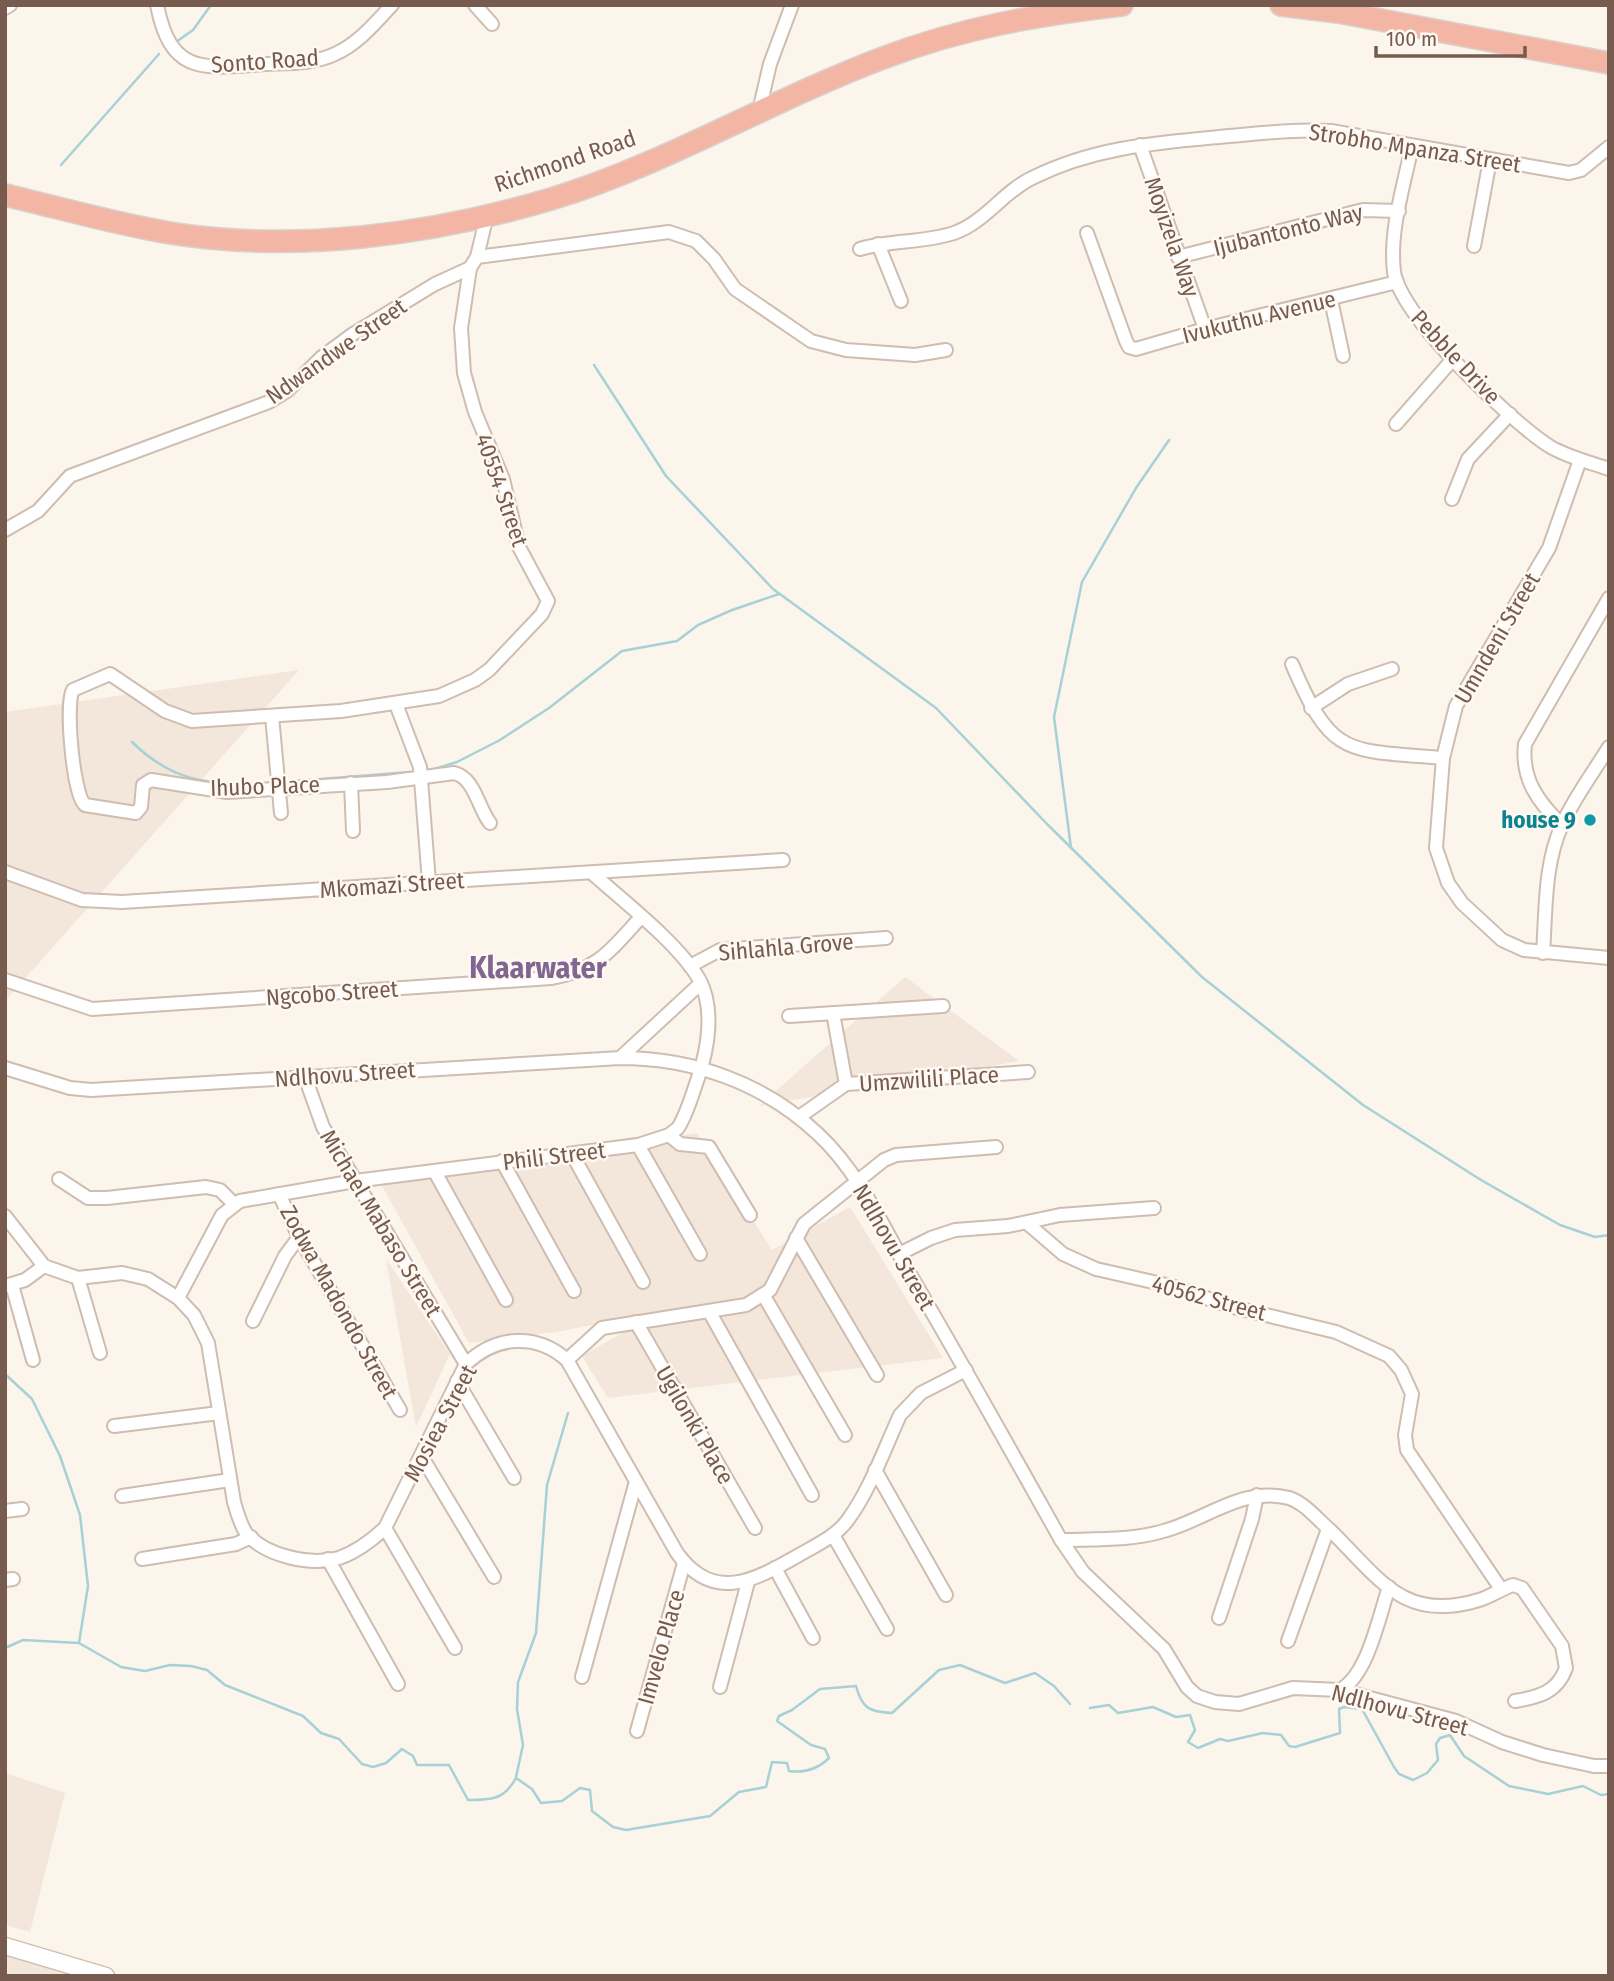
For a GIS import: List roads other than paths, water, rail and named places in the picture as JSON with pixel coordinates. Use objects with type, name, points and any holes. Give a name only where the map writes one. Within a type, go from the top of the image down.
[{"type":"highway","name":"Richmond Road","points":[[5,195],[170,233],[239,240],[311,240],[373,234],[487,215],[552,198],[611,177],[872,62],[935,39],[1055,13],[1122,5]]},
{"type":"highway","points":[[1281,5],[1338,12],[1609,63]]},
{"type":"street","points":[[5,9],[10,5]]},
{"type":"street","name":"Sonto Road","points":[[157,5],[162,30],[176,53],[198,66],[219,67],[315,61],[333,55],[360,37],[392,5]]},
{"type":"street","points":[[475,5],[492,24]]},
{"type":"street","points":[[759,111],[770,64],[792,5]]},
{"type":"street","name":"Strobho Mpanza Street","points":[[860,249],[878,243],[951,234],[964,229],[1016,186],[1033,177],[1104,150],[1139,145],[1299,130],[1360,135],[1569,173],[1581,170],[1609,147]]},
{"type":"street","name":"Moyizela Way","points":[[1139,145],[1205,328]]},
{"type":"street","name":"Pebble Drive","points":[[1412,146],[1399,211],[1394,259],[1396,282],[1420,324],[1510,414],[1550,447],[1609,469]]},
{"type":"street","points":[[1474,246],[1490,160]]},
{"type":"street","name":"Ijubantonto Way","points":[[1178,257],[1363,210],[1399,211]]},
{"type":"street","points":[[470,268],[477,257],[487,215]]},
{"type":"street","points":[[477,257],[653,233],[682,235],[706,249],[735,289],[811,341],[846,350],[915,355],[946,350]]},
{"type":"street","name":"Ivukuthu Avenue","points":[[1087,233],[1126,341],[1129,347],[1136,349],[1205,328],[1331,300],[1396,282]]},
{"type":"street","points":[[878,243],[901,301]]},
{"type":"street","name":"Ndwandwe Street","points":[[5,530],[38,511],[70,476],[268,402],[287,391],[322,357],[353,334],[435,284],[470,268]]},
{"type":"street","name":"40554 Street","points":[[396,704],[439,696],[475,680],[526,632],[548,601],[519,547],[503,479],[475,412],[464,373],[461,328],[470,268]]},
{"type":"street","points":[[1331,300],[1343,356]]},
{"type":"street","points":[[1396,424],[1453,359]]},
{"type":"street","points":[[1452,499],[1468,459],[1510,414]]},
{"type":"street","name":"Umndeni Street","points":[[1580,460],[1549,548],[1456,706],[1443,758],[1436,848],[1448,883],[1490,931],[1516,947],[1543,953],[1609,958]]},
{"type":"street","points":[[1562,825],[1544,807],[1529,784],[1525,770],[1525,744],[1609,598]]},
{"type":"street","points":[[1292,664],[1311,708],[1331,733],[1351,746],[1373,752],[1443,758]]},
{"type":"street","points":[[1311,708],[1349,684],[1392,669]]},
{"type":"street","name":"Ihubo Place","points":[[272,716],[207,720],[180,718],[110,674],[81,685],[69,696],[76,791],[85,805],[136,813],[141,807],[143,785],[151,780],[227,792],[421,779],[449,773],[461,775],[472,789],[490,823]]},
{"type":"street","points":[[281,813],[272,716],[396,704],[412,744],[421,779],[429,882]]},
{"type":"street","points":[[1543,953],[1547,885],[1562,825],[1609,747]]},
{"type":"street","points":[[351,783],[353,831]]},
{"type":"street","name":"Mkomazi Street","points":[[5,872],[82,900],[105,902],[783,860]]},
{"type":"street","points":[[592,873],[641,916],[690,966],[701,983],[708,1007],[706,1051],[682,1121],[669,1135],[680,1144],[709,1147],[750,1215]]},
{"type":"street","name":"Ngcobo Street","points":[[5,980],[78,1007],[92,1009],[551,978],[574,974],[601,961],[641,916]]},
{"type":"street","name":"Sihlahla Grove","points":[[690,966],[720,950],[886,938]]},
{"type":"street","points":[[620,1058],[701,983]]},
{"type":"street","points":[[789,1016],[943,1006]]},
{"type":"street","points":[[833,1013],[846,1084]]},
{"type":"street","name":"Ndlhovu Street","points":[[5,1068],[60,1086],[91,1090],[649,1058],[702,1067],[760,1092],[799,1117],[820,1135],[857,1183],[1061,1539],[1083,1572],[1164,1649],[1187,1687],[1197,1696],[1215,1702],[1239,1704],[1293,1688],[1340,1690],[1456,1721],[1502,1742],[1543,1755],[1609,1766]]},
{"type":"street","name":"Umzwilili Place","points":[[799,1117],[846,1084],[1028,1072]]},
{"type":"street","name":"Michael Mabaso Street","points":[[305,1077],[323,1127],[466,1364]]},
{"type":"street","name":"Phili Street","points":[[234,1204],[355,1181],[638,1145],[669,1135]]},
{"type":"street","points":[[638,1145],[700,1254]]},
{"type":"street","points":[[965,1370],[909,1403],[857,1506],[833,1535],[748,1581],[723,1584],[698,1574],[684,1563],[635,1485],[567,1360],[596,1330],[746,1305],[764,1296],[774,1285],[796,1238],[816,1213],[884,1160],[896,1155],[996,1147]]},
{"type":"street","points":[[572,1154],[582,1178],[643,1282]]},
{"type":"street","points":[[502,1161],[574,1291]]},
{"type":"street","points":[[435,1172],[506,1300]]},
{"type":"street","points":[[59,1179],[88,1198],[206,1186],[220,1190],[234,1204],[222,1216],[178,1298]]},
{"type":"street","name":"Zodwa Madondo Street","points":[[278,1194],[299,1237],[400,1410]]},
{"type":"street","points":[[899,1254],[931,1238],[955,1230],[1027,1223],[1060,1215],[1154,1208]]},
{"type":"street","points":[[5,1216],[44,1266],[78,1278],[122,1272],[148,1279],[178,1298],[194,1314],[205,1333],[230,1480],[241,1522],[251,1537],[236,1544],[142,1559]]},
{"type":"street","name":"40562 Street","points":[[1027,1223],[1063,1254],[1096,1269],[1175,1287],[1229,1306],[1336,1332],[1382,1351],[1396,1364],[1412,1394],[1405,1435],[1407,1450],[1501,1589]]},
{"type":"street","points":[[253,1321],[285,1256],[299,1237]]},
{"type":"street","points":[[796,1238],[877,1375]]},
{"type":"street","points":[[33,1360],[9,1285],[44,1266]]},
{"type":"street","points":[[78,1278],[100,1353]]},
{"type":"street","points":[[764,1296],[845,1435]]},
{"type":"street","points":[[709,1311],[812,1495]]},
{"type":"street","name":"Ugilonki Place","points":[[636,1322],[755,1528]]},
{"type":"street","name":"Mosiea Street","points":[[251,1537],[274,1552],[295,1558],[328,1559],[358,1548],[385,1528],[466,1364],[491,1346],[522,1340],[556,1350],[567,1360]]},
{"type":"street","points":[[457,1381],[514,1478]]},
{"type":"street","points":[[114,1426],[219,1413]]},
{"type":"street","points":[[422,1457],[494,1577]]},
{"type":"street","points":[[875,1471],[946,1595]]},
{"type":"street","points":[[122,1496],[230,1480]]},
{"type":"street","points":[[582,1676],[635,1485]]},
{"type":"street","points":[[1061,1539],[1143,1536],[1168,1530],[1257,1495],[1295,1501],[1400,1597],[1422,1606],[1445,1608],[1481,1600],[1513,1585],[1522,1588],[1562,1646],[1566,1659],[1563,1676],[1550,1692],[1540,1697],[1515,1701]]},
{"type":"street","points":[[1219,1618],[1257,1495]]},
{"type":"street","points":[[5,1511],[22,1509]]},
{"type":"street","points":[[385,1528],[455,1648]]},
{"type":"street","points":[[1288,1640],[1328,1529]]},
{"type":"street","points":[[833,1535],[887,1629]]},
{"type":"street","points":[[328,1559],[398,1684]]},
{"type":"street","name":"Imvelo Place","points":[[637,1731],[684,1563]]},
{"type":"street","points":[[775,1568],[813,1638]]},
{"type":"street","points":[[720,1687],[748,1581]]},
{"type":"street","points":[[1340,1690],[1347,1686],[1360,1668],[1389,1587]]},
{"type":"street","points":[[5,1946],[106,1976]]},
{"type":"waterway","points":[[176,42],[193,30],[211,5]]},
{"type":"waterway","points":[[61,165],[159,54]]},
{"type":"waterway","points":[[594,365],[666,476],[773,589],[936,708],[1047,824],[1202,977],[1363,1105],[1481,1180],[1560,1225],[1595,1237],[1609,1235]]},
{"type":"waterway","points":[[1071,848],[1054,717],[1082,582],[1136,488],[1169,440]]},
{"type":"waterway","points":[[431,770],[457,762],[500,740],[549,708],[622,651],[677,641],[698,625],[779,594]]},
{"type":"waterway","points":[[132,742],[165,767],[181,775],[214,782],[273,783]]},
{"type":"waterway","points":[[283,782],[410,772]]},
{"type":"waterway","points":[[5,1374],[32,1399],[60,1456],[80,1515],[88,1586],[79,1643]]},
{"type":"waterway","points":[[516,1777],[523,1745],[517,1709],[518,1682],[536,1633],[547,1485],[568,1413]]},
{"type":"waterway","points":[[5,1648],[23,1640],[79,1643],[121,1667],[145,1671],[170,1665],[207,1670],[225,1685],[303,1716],[321,1733],[339,1739],[362,1764],[373,1767],[386,1763],[402,1749],[413,1756],[417,1765],[449,1765],[468,1800],[484,1800],[502,1795],[516,1778],[532,1789],[541,1803],[562,1801],[580,1788],[590,1790],[592,1811],[613,1827],[626,1830],[710,1816],[739,1792],[766,1787],[772,1762],[787,1763],[789,1771],[805,1771],[825,1762],[829,1758],[825,1749],[811,1745],[777,1721],[779,1716],[792,1710],[820,1689],[856,1686],[864,1704],[872,1710],[892,1713],[939,1670],[960,1665],[1005,1683],[1035,1673],[1054,1686],[1070,1704]]},
{"type":"waterway","points":[[1090,1708],[1109,1705],[1118,1713],[1153,1707],[1176,1717],[1190,1715],[1195,1730],[1188,1742],[1198,1748],[1220,1739],[1228,1741],[1263,1733],[1281,1735],[1289,1746],[1295,1747],[1340,1733],[1339,1709],[1362,1709],[1399,1774],[1413,1780],[1427,1773],[1438,1760],[1436,1744],[1440,1738],[1450,1735],[1464,1756],[1509,1786],[1548,1794],[1583,1786],[1601,1795],[1609,1794]]},
{"type":"place","name":"house 9","points":[[1590,820]]},
{"type":"district","name":"Klaarwater","points":[[538,968]]}]
